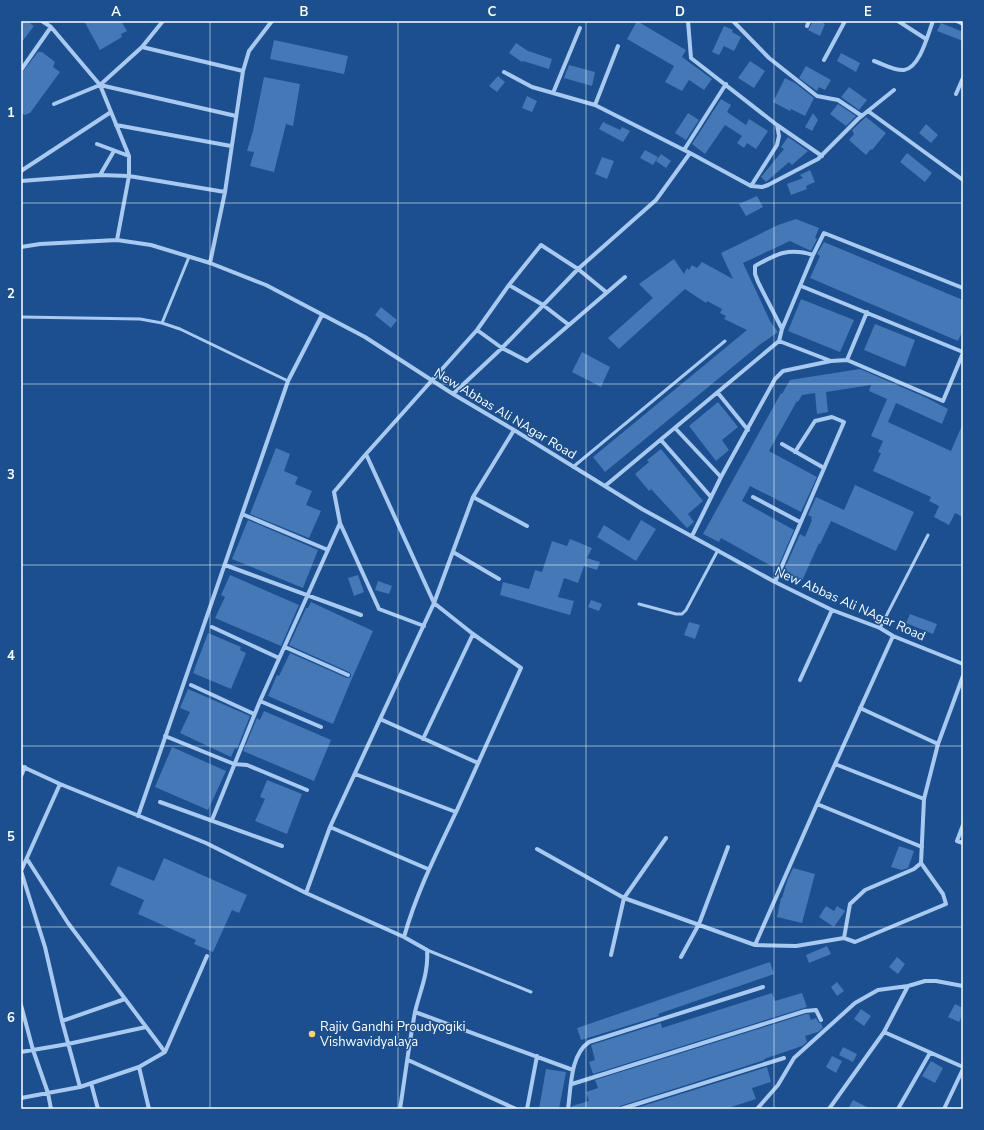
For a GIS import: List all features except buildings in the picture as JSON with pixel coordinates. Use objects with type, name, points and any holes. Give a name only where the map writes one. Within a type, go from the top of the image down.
[{"type":"street","points":[[42,21],[51,27],[100,85],[129,156],[129,176],[117,240]]},
{"type":"street","points":[[54,104],[100,85],[142,46],[163,21]]},
{"type":"street","points":[[210,263],[225,192],[243,71],[249,51],[272,21]]},
{"type":"street","points":[[688,21],[691,58],[777,125],[822,156]]},
{"type":"street","points":[[733,21],[769,58],[817,96],[838,100],[862,116]]},
{"type":"street","points":[[807,26],[809,21]]},
{"type":"street","points":[[824,60],[845,21]]},
{"type":"street","points":[[898,21],[926,39]]},
{"type":"street","points":[[874,61],[897,69],[903,70],[910,68],[919,58],[933,21]]},
{"type":"street","points":[[957,21],[963,24]]},
{"type":"street","points":[[21,70],[51,27]]},
{"type":"street","points":[[553,93],[580,28]]},
{"type":"street","points":[[142,46],[243,71]]},
{"type":"street","points":[[595,105],[618,46]]},
{"type":"street","points":[[504,72],[532,87],[595,105],[751,186],[762,187],[768,186],[818,159],[862,116],[894,90]]},
{"type":"street","points":[[956,94],[963,78]]},
{"type":"street","points":[[684,150],[726,84]]},
{"type":"street","points":[[100,85],[236,116]]},
{"type":"street","points":[[868,111],[963,180]]},
{"type":"street","points":[[21,171],[111,112]]},
{"type":"street","points":[[116,125],[231,146]]},
{"type":"street","points":[[751,186],[777,145],[779,136],[777,125]]},
{"type":"street","points":[[97,144],[129,156]]},
{"type":"street","points":[[100,175],[114,151]]},
{"type":"street","points":[[453,394],[502,348],[578,269],[656,200],[690,153]]},
{"type":"street","points":[[21,181],[100,175],[129,176],[225,192]]},
{"type":"street","points":[[605,486],[779,341],[782,329],[813,254],[824,233],[963,288]]},
{"type":"street","name":"New Abbas Ali NAgar Road","points":[[21,247],[40,244],[117,240],[152,245],[210,263],[266,286],[365,337],[432,381],[642,509],[775,582],[832,610],[880,628],[893,636],[963,664]]},
{"type":"street","points":[[424,626],[379,609],[340,523],[334,492],[477,330],[509,285],[541,245],[578,269],[606,292]]},
{"type":"street","points":[[782,329],[758,282],[755,274],[756,266],[767,259],[788,251],[802,251],[813,254]]},
{"type":"street","points":[[477,330],[502,348],[527,361],[624,277]]},
{"type":"street","points":[[509,285],[543,305],[569,325]]},
{"type":"street","points":[[692,536],[721,477],[775,379],[783,371],[831,361],[847,360],[943,401],[963,352],[801,286]]},
{"type":"street","points":[[847,360],[866,312]]},
{"type":"street","points":[[138,816],[288,381],[322,315]]},
{"type":"street","points":[[779,341],[831,361]]},
{"type":"street","points":[[718,393],[748,430]]},
{"type":"street","points":[[775,582],[844,422],[832,417],[815,420],[795,452]]},
{"type":"street","points":[[675,428],[721,477]]},
{"type":"street","points":[[306,893],[330,827],[434,603],[473,497],[514,430]]},
{"type":"street","points":[[661,440],[711,497]]},
{"type":"street","points":[[782,444],[824,468]]},
{"type":"street","points":[[366,454],[434,603],[473,634],[521,668],[456,812],[428,869],[410,915],[404,937]]},
{"type":"street","points":[[473,497],[528,526]]},
{"type":"street","points":[[753,497],[800,522]]},
{"type":"street","points":[[242,514],[328,550]]},
{"type":"street","points":[[212,820],[254,714],[340,523]]},
{"type":"street","points":[[453,552],[499,579]]},
{"type":"street","points":[[225,565],[361,615]]},
{"type":"street","points":[[800,680],[832,610]]},
{"type":"street","points":[[212,627],[279,658]]},
{"type":"street","points":[[424,739],[473,634]]},
{"type":"street","points":[[755,946],[893,636]]},
{"type":"street","points":[[285,647],[348,675]]},
{"type":"street","points":[[537,849],[624,898],[699,924],[755,946],[796,946],[844,938],[855,942],[946,904],[943,894],[921,863],[924,799],[938,744],[963,676]]},
{"type":"street","points":[[191,685],[254,714]]},
{"type":"street","points":[[260,701],[321,727]]},
{"type":"street","points":[[860,708],[938,744]]},
{"type":"street","points":[[380,719],[478,763]]},
{"type":"street","points":[[165,736],[234,764],[247,765],[307,790]]},
{"type":"street","points":[[835,764],[924,799]]},
{"type":"street","points":[[21,776],[23,766],[60,784],[206,843],[306,893],[404,937],[426,950],[428,961],[427,970],[415,1012],[400,1109]]},
{"type":"street","points":[[355,774],[456,812]]},
{"type":"street","points":[[60,784],[21,871],[45,947],[62,1021],[80,1087]]},
{"type":"street","points":[[160,802],[282,846]]},
{"type":"street","points":[[817,804],[922,847]]},
{"type":"street","points":[[963,825],[957,841],[963,843]]},
{"type":"street","points":[[330,827],[428,869]]},
{"type":"street","points":[[611,955],[624,898],[666,838]]},
{"type":"street","points":[[681,957],[699,924],[728,847]]},
{"type":"street","points":[[27,859],[68,923],[165,1052]]},
{"type":"street","points":[[844,938],[850,904],[865,890],[914,869],[921,863]]},
{"type":"street","points":[[21,1098],[80,1087],[139,1067],[165,1052],[207,956]]},
{"type":"street","points":[[757,1109],[778,1085],[794,1058],[855,1003],[878,990],[908,986],[925,981],[936,981],[963,986]]},
{"type":"street","points":[[828,1109],[884,1032],[908,986]]},
{"type":"street","points":[[568,1109],[574,1070],[579,1051],[589,1042],[763,987]]},
{"type":"street","points":[[62,1021],[125,999]]},
{"type":"street","points":[[21,1005],[33,1050],[48,1093],[51,1109]]},
{"type":"street","points":[[572,1084],[811,1009],[816,1010],[821,1020]]},
{"type":"street","points":[[415,1012],[574,1070]]},
{"type":"street","points":[[21,1052],[68,1044],[146,1027]]},
{"type":"street","points":[[884,1032],[963,1068],[944,1109]]},
{"type":"street","points":[[898,1109],[930,1053]]},
{"type":"street","points":[[527,1109],[537,1056]]},
{"type":"street","points":[[621,1109],[784,1058]]},
{"type":"street","points":[[408,1060],[516,1109]]},
{"type":"street","points":[[139,1067],[149,1109]]},
{"type":"street","points":[[91,1083],[98,1109]]},
{"type":"lane","points":[[162,323],[189,256]]},
{"type":"lane","points":[[21,316],[140,319],[162,323],[180,329],[288,381]]},
{"type":"lane","points":[[573,467],[726,341]]},
{"type":"lane","points":[[880,628],[928,535]]},
{"type":"lane","points":[[638,604],[676,614],[682,614],[686,610],[718,550]]},
{"type":"lane","points":[[426,950],[531,992]]},
{"type":"place","name":"Rajiv Gandhi Proudyogiki Vishwavidyalaya","points":[[312,1034]]}]
